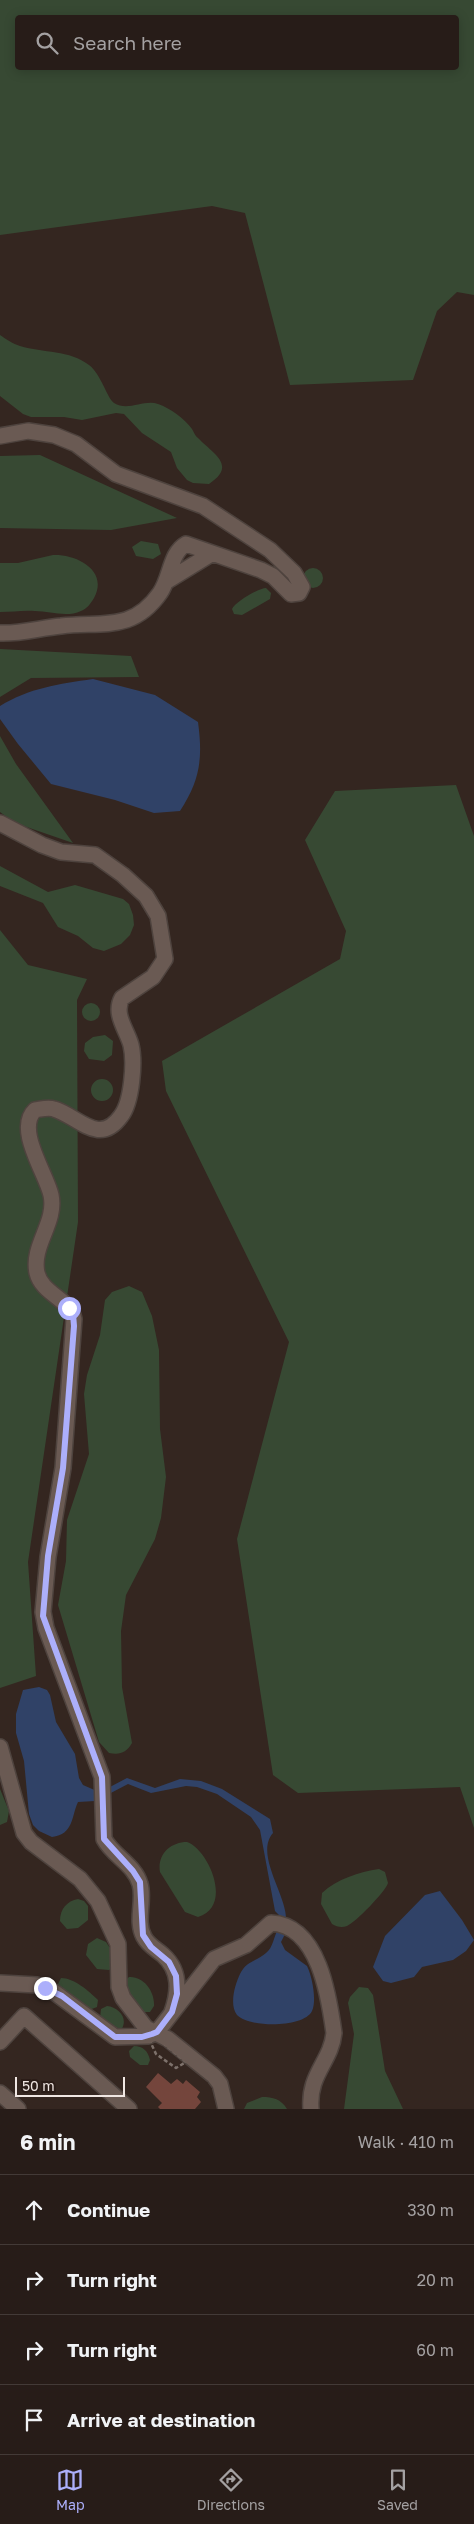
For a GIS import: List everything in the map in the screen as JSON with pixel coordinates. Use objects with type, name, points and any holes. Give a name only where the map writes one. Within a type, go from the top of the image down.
[{"type":"street","points":[[0,436],[34,432],[69,441],[85,450],[116,474],[203,506],[251,538],[288,566],[300,580],[301,591],[291,594],[273,576],[239,562],[211,554],[193,545],[183,546],[175,554],[167,581],[145,610],[122,622],[106,625],[62,625],[13,633],[0,633]]},
{"type":"street","points":[[239,562],[249,550],[251,538]]},
{"type":"street","points":[[167,581],[211,554]]},
{"type":"street","points":[[0,823],[42,845],[61,852],[91,854],[99,858],[146,896],[158,916],[163,939],[165,959],[160,969],[122,998],[119,1004],[122,1026],[133,1053],[130,1096],[123,1114],[113,1125],[97,1130],[56,1109],[35,1110],[31,1114],[28,1130],[40,1169],[49,1187],[52,1208],[36,1260],[37,1273],[45,1287],[69,1308],[74,1319],[64,1461],[47,1565],[43,1616],[102,1777],[104,1839],[133,1871],[140,1882],[143,1935],[151,1947],[166,1958],[174,1970],[177,1988],[172,2012]]},
{"type":"street","points":[[0,1747],[24,1833],[31,1842],[80,1879],[98,1901],[118,1944],[120,1993],[146,2028],[157,2032],[214,2076],[225,2096],[226,2109]]},
{"type":"street","points":[[0,1983],[36,1986],[54,1992],[115,2037],[142,2037],[157,2032],[214,1960],[246,1945],[271,1923],[293,1929],[304,1939],[318,1961],[334,2034],[333,2041],[314,2078],[311,2109]]},
{"type":"street","points":[[0,2042],[24,2016],[128,2109]]},
{"type":"street","points":[[0,2092],[18,2109]]},
{"type":"green space","points":[[0,0],[474,0],[474,295],[457,292],[437,311],[413,380],[290,385],[245,213],[212,206],[0,235]]},
{"type":"green space","points":[[0,335],[20,346],[65,354],[82,360],[93,369],[114,403],[130,406],[153,403],[172,411],[185,421],[197,437],[220,459],[221,471],[209,484],[193,483],[187,480],[177,468],[171,452],[142,433],[124,414],[116,413],[82,420],[64,417],[31,417],[23,414],[0,396]]},
{"type":"green space","points":[[40,455],[177,518],[111,530],[0,528],[0,456]]},
{"type":"green space","points":[[141,541],[158,544],[161,554],[153,559],[136,556],[132,547]]},
{"type":"green space","points":[[53,555],[71,557],[88,566],[94,572],[97,579],[97,588],[89,606],[70,614],[41,611],[0,612],[0,563],[18,563]]},
{"type":"green space","points":[[313,568],[320,571],[323,578],[320,585],[313,588],[306,585],[303,578],[306,571]]},
{"type":"green space","points":[[266,588],[271,593],[270,599],[242,615],[234,614],[232,609],[242,599]]},
{"type":"green space","points":[[0,649],[131,656],[139,677],[31,678],[0,697]]},
{"type":"green space","points":[[0,736],[16,764],[73,843],[15,823],[0,812]]},
{"type":"green space","points":[[456,785],[474,836],[474,1828],[460,1787],[298,1793],[273,1775],[237,1539],[289,1342],[166,1091],[162,1061],[340,959],[346,931],[305,840],[335,791]]},
{"type":"green space","points":[[0,866],[48,892],[75,885],[123,899],[129,904],[133,915],[134,925],[130,935],[121,944],[104,951],[93,948],[78,936],[58,927],[43,903],[0,886]]},
{"type":"green space","points":[[0,930],[28,965],[87,979],[77,1000],[78,1222],[28,1562],[36,1676],[0,1688]]},
{"type":"green space","points":[[91,1003],[97,1006],[100,1012],[97,1018],[91,1021],[85,1018],[82,1012],[85,1006]]},
{"type":"green space","points":[[105,1035],[113,1041],[112,1055],[104,1061],[89,1059],[84,1051],[85,1043],[93,1037]]},
{"type":"green space","points":[[102,1079],[110,1082],[113,1090],[110,1098],[102,1101],[94,1098],[91,1090],[94,1082]]},
{"type":"green space","points":[[129,1286],[142,1292],[152,1316],[159,1350],[160,1429],[166,1477],[161,1518],[155,1539],[126,1595],[121,1631],[122,1687],[132,1743],[125,1751],[116,1754],[109,1753],[99,1742],[58,1605],[66,1561],[67,1520],[89,1454],[84,1394],[87,1375],[100,1335],[105,1300],[112,1292]]},
{"type":"green space","points":[[0,1789],[9,1811],[7,1822],[0,1825]]},
{"type":"green space","points":[[187,1842],[203,1855],[214,1878],[216,1890],[214,1902],[209,1911],[198,1917],[185,1912],[160,1872],[161,1860],[166,1851],[175,1844]]},
{"type":"green space","points":[[379,1869],[385,1872],[388,1883],[376,1899],[351,1924],[340,1927],[332,1924],[321,1904],[322,1893],[334,1884],[349,1877]]},
{"type":"green space","points":[[78,1899],[84,1901],[88,1906],[88,1920],[78,1928],[67,1929],[60,1921],[61,1913],[67,1904]]},
{"type":"green space","points":[[97,1938],[106,1942],[114,1954],[112,1968],[109,1970],[97,1969],[86,1955],[88,1944]]},
{"type":"green space","points":[[129,1977],[139,1979],[148,1986],[154,2001],[154,2006],[150,2012],[142,2012],[124,1988],[125,1981]]},
{"type":"green space","points":[[61,1978],[71,1980],[86,1989],[98,2000],[97,2007],[89,2010],[57,1986]]},
{"type":"green space","points":[[359,1987],[368,1988],[373,1995],[385,2071],[403,2109],[344,2109],[354,2034],[348,2003],[350,1997]]},
{"type":"green space","points":[[107,2006],[122,2014],[124,2022],[121,2030],[100,2018],[101,2009]]},
{"type":"green space","points":[[134,2046],[142,2048],[148,2054],[150,2060],[148,2065],[140,2065],[130,2057],[129,2051]]},
{"type":"green space","points":[[262,2097],[276,2099],[287,2109],[244,2109],[247,2103]]},
{"type":"water","points":[[93,679],[155,695],[198,722],[200,758],[196,779],[180,811],[154,813],[115,800],[51,784],[0,719],[0,706],[22,695],[56,685]]},
{"type":"water","points":[[39,1687],[47,1690],[50,1695],[56,1722],[75,1754],[79,1778],[83,1785],[99,1792],[95,1801],[78,1802],[68,1829],[52,1837],[39,1831],[33,1825],[29,1814],[24,1761],[16,1733],[16,1714],[23,1690]]},
{"type":"water","points":[[127,1778],[155,1788],[180,1779],[201,1781],[222,1789],[270,1819],[273,1833],[268,1842],[267,1853],[282,1900],[286,1921],[280,1923],[280,1916],[275,1911],[260,1830],[251,1817],[217,1794],[197,1787],[186,1786],[151,1793],[128,1784],[107,1795],[108,1788]]},
{"type":"water","points":[[440,1891],[462,1920],[474,1940],[466,1951],[453,1960],[422,1967],[414,1977],[391,1983],[383,1981],[373,1967],[385,1936],[425,1895]]},
{"type":"water","points":[[278,1929],[286,1932],[281,1942],[285,1950],[307,1966],[309,1970],[314,1995],[312,2011],[307,2017],[299,2021],[288,2023],[264,2024],[243,2019],[237,2015],[233,2006],[238,1978],[245,1966],[268,1951]]},
{"type":"building","points":[[158,2073],[171,2084],[177,2079],[183,2084],[186,2080],[200,2092],[197,2097],[201,2102],[195,2109],[160,2109],[158,2107],[162,2103],[146,2087]]},
{"type":"route","points":[[45,1988],[77,2006],[115,2037],[142,2037],[157,2032],[172,2012],[177,1988],[173,1966],[163,1955],[151,1947],[143,1935],[141,1928],[140,1882],[128,1865],[104,1839],[104,1784],[43,1616],[42,1603],[48,1556],[63,1468],[74,1326],[73,1314],[69,1308]]}]
